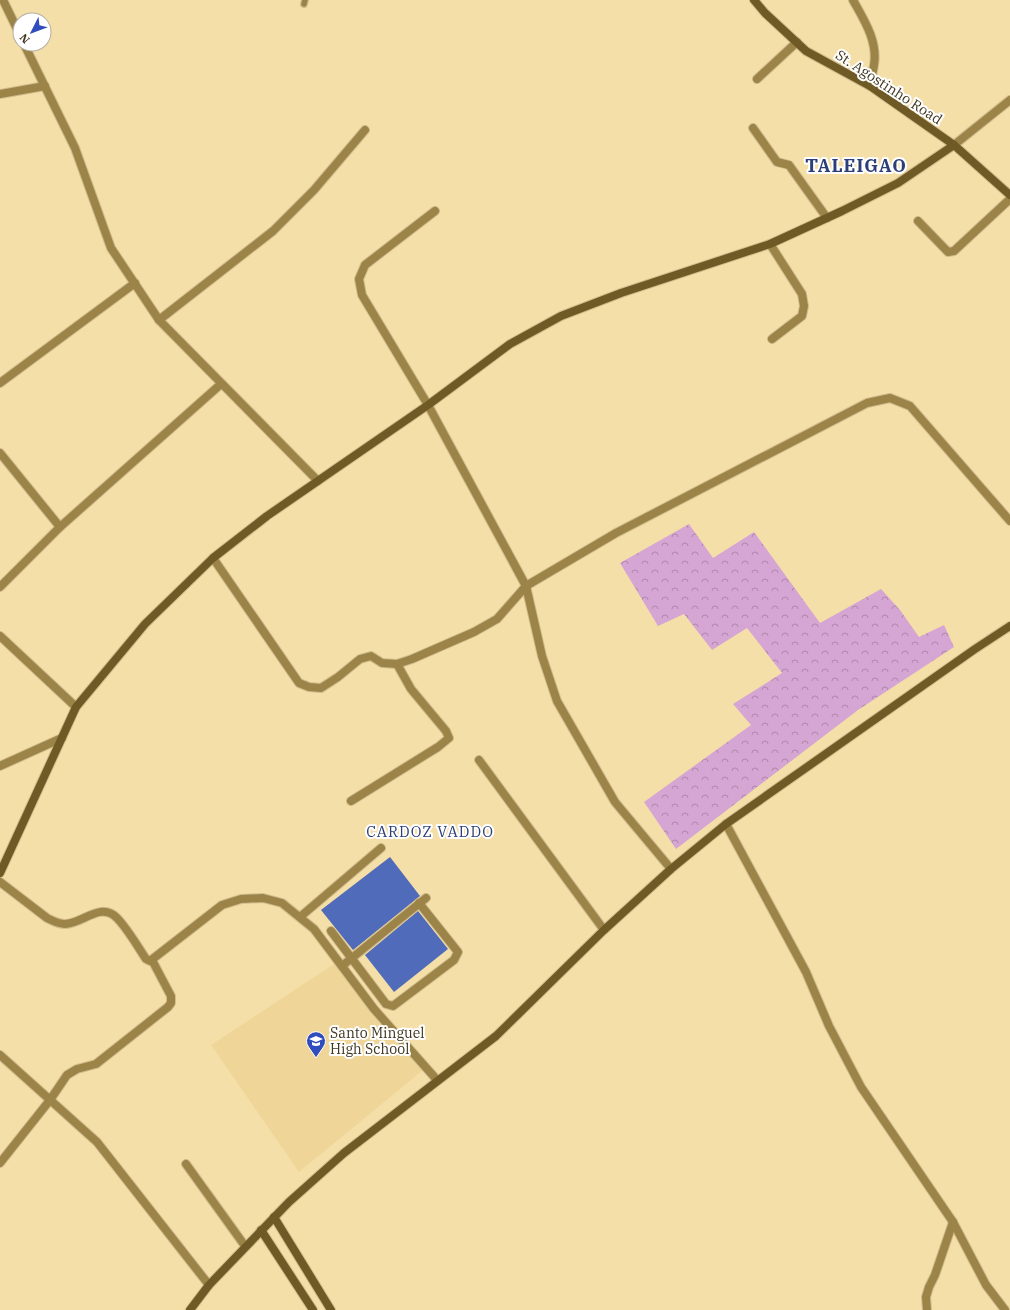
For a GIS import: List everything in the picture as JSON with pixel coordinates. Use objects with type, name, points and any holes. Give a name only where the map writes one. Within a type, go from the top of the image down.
[{"type":"main road","name":"St. Agostinho Road","points":[[754,0],[765,13],[806,51],[870,86],[954,145],[1010,195]]},
{"type":"main road","points":[[0,873],[76,707],[145,624],[213,558],[267,516],[428,405],[510,344],[561,316],[621,293],[770,244],[898,183],[954,145]]},
{"type":"main road","points":[[190,1310],[209,1285],[289,1202],[344,1153],[496,1036],[604,930],[671,869],[726,824],[1010,626]]},
{"type":"main road","points":[[274,1217],[331,1310]]},
{"type":"main road","points":[[261,1230],[314,1310]]},
{"type":"street","points":[[3,0],[12,19]]},
{"type":"street","points":[[853,0],[866,22],[874,42],[875,64],[870,86]]},
{"type":"street","points":[[757,79],[796,42]]},
{"type":"street","points":[[28,52],[75,148],[111,248],[159,320],[318,481]]},
{"type":"street","points":[[0,94],[45,86]]},
{"type":"street","points":[[954,145],[1010,100]]},
{"type":"street","points":[[753,128],[777,162],[789,165],[827,218]]},
{"type":"street","points":[[159,320],[273,232],[314,190],[365,130]]},
{"type":"street","points":[[918,221],[948,252],[954,251],[1010,199]]},
{"type":"street","points":[[435,211],[365,265],[359,279],[362,295],[428,405],[526,586],[542,656],[557,701],[615,802],[671,869]]},
{"type":"street","points":[[770,244],[802,294],[804,306],[802,316],[772,339]]},
{"type":"street","points":[[0,383],[135,283]]},
{"type":"street","points":[[0,587],[60,527],[222,384]]},
{"type":"street","points":[[213,558],[299,683],[309,687],[321,688],[338,677],[360,659],[371,656],[382,663],[397,664],[474,632],[497,619],[526,586],[616,533],[867,403],[890,398],[910,406],[1010,521]]},
{"type":"street","points":[[0,452],[60,527]]},
{"type":"street","points":[[0,636],[76,707]]},
{"type":"street","points":[[351,801],[438,747],[449,738],[446,731],[411,689],[397,664]]},
{"type":"street","points":[[0,766],[62,738]]},
{"type":"street","points":[[479,760],[604,930]]},
{"type":"street","points":[[726,824],[806,972],[829,1026],[862,1087],[953,1222],[986,1285],[1005,1310]]},
{"type":"street","points":[[300,917],[381,848]]},
{"type":"street","points":[[0,882],[47,918],[56,923],[66,924],[95,913],[102,911],[108,912],[117,918],[148,961],[152,960],[222,905],[241,899],[263,898],[282,903],[314,929],[374,1009],[437,1080]]},
{"type":"street","points":[[342,966],[426,898]]},
{"type":"street","points":[[331,931],[386,1004],[393,1006],[454,960],[458,952],[419,903]]},
{"type":"street","points":[[0,1163],[50,1100],[67,1075],[78,1069],[96,1064],[168,1007],[171,1003],[171,996],[152,960]]},
{"type":"street","points":[[0,1055],[97,1142],[209,1285]]},
{"type":"street","points":[[186,1164],[245,1246]]},
{"type":"street","points":[[927,1310],[926,1297],[953,1222]]},
{"type":"shaded area","name":"Santo Minguel High School","points":[[340,960],[422,1071],[299,1172],[211,1045]]},
{"type":"green space","points":[[689,524],[713,558],[754,532],[820,623],[881,589],[900,610],[919,637],[944,625],[954,647],[858,710],[676,849],[644,802],[751,725],[733,704],[782,673],[747,628],[712,650],[684,614],[658,626],[620,563]]},
{"type":"building","points":[[390,857],[420,896],[353,950],[321,910]]},
{"type":"building","points":[[418,911],[448,949],[394,992],[365,955]]},
{"type":"place","name":"Santo Minguel High School","points":[[316,1058]]},
{"type":"district","name":"TALEIGAO","points":[[856,165]]},
{"type":"district","name":"CARDOZ VADDO","points":[[430,831]]}]
